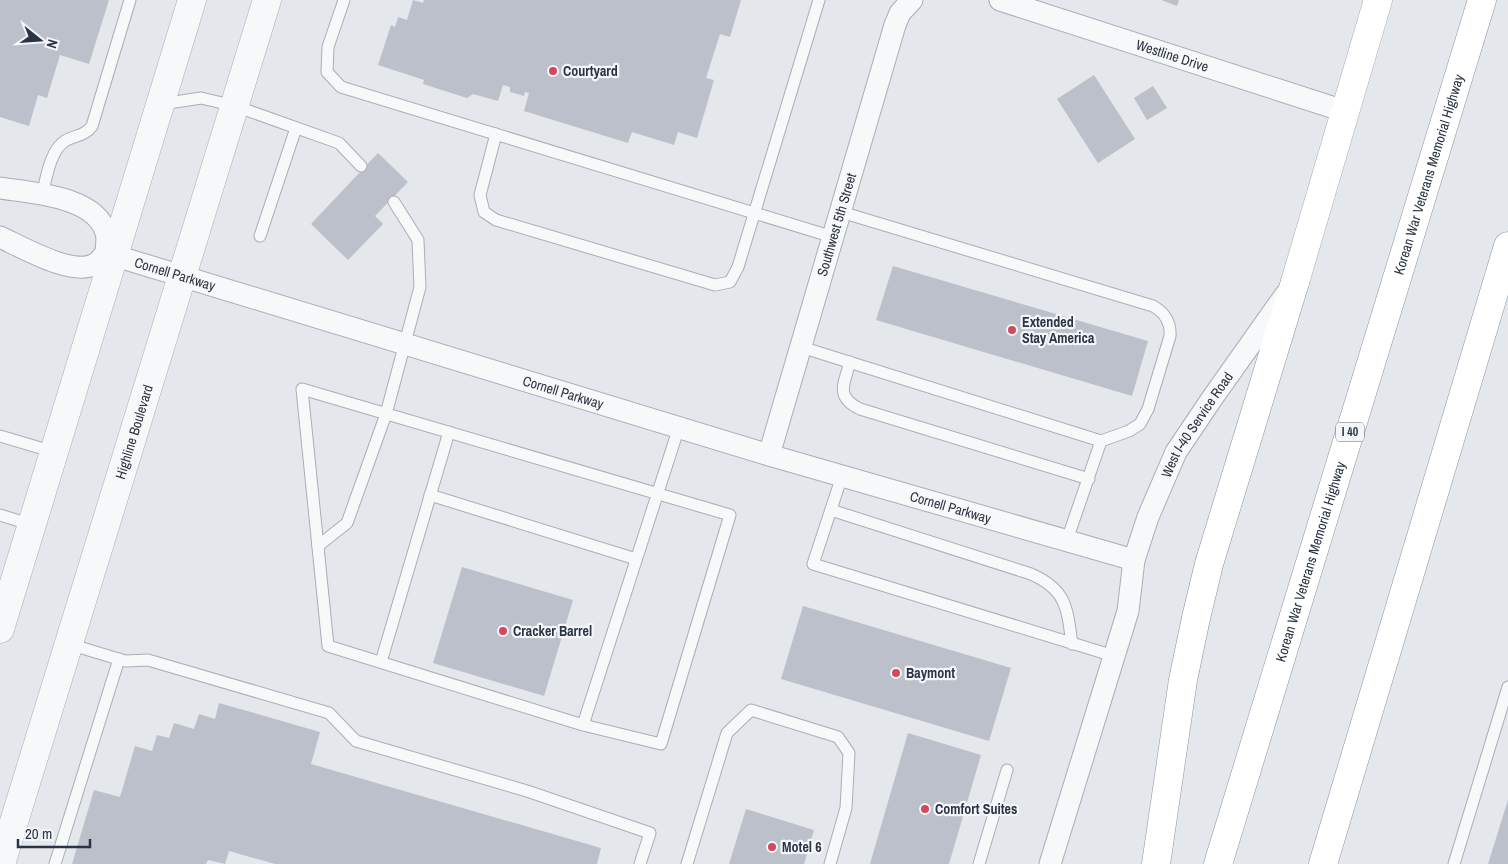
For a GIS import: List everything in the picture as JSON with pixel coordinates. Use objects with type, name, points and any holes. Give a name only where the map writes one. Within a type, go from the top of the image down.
[{"type":"main road","name":"West I-40 Service Road","points":[[1295,282],[1378,0]]},
{"type":"main road","name":"Korean War Veterans Memorial Highway","points":[[1218,864],[1482,0]]},
{"type":"main road","points":[[1323,864],[1508,246]]},
{"type":"main road","points":[[1156,864],[1182,689],[1198,608],[1209,564],[1295,282]]},
{"type":"main road","points":[[1458,417],[1508,300]]},
{"type":"street","points":[[2,619],[7,583],[32,524],[110,254],[192,0]]},
{"type":"street","name":"Highline Boulevard","points":[[1,864],[267,0]]},
{"type":"street","name":"Westline Drive","points":[[1000,0],[1344,111]]},
{"type":"street","name":"Southwest 5th Street","points":[[769,454],[895,26],[900,13],[908,1]]},
{"type":"street","points":[[0,188],[74,202],[91,211],[99,218],[107,234],[110,254]]},
{"type":"street","points":[[0,238],[51,261],[70,266],[97,264],[110,254]]},
{"type":"street","name":"Cornell Parkway","points":[[110,254],[842,476],[1134,560]]},
{"type":"street","name":"West I-40 Service Road","points":[[1050,864],[1128,610],[1134,560],[1148,517],[1176,452],[1212,397],[1295,282]]},
{"type":"lane","points":[[42,195],[54,153],[59,146],[88,131],[92,126],[130,0]]},
{"type":"lane","points":[[344,0],[328,47],[327,72],[341,86],[833,237]]},
{"type":"lane","points":[[496,134],[480,195],[484,212],[496,220],[715,285],[730,282],[738,267],[819,0]]},
{"type":"lane","points":[[160,104],[201,98],[235,106],[339,144],[361,166]]},
{"type":"lane","points":[[260,236],[296,128]]},
{"type":"lane","points":[[318,546],[347,523],[386,414],[420,287],[418,240],[394,202]]},
{"type":"lane","points":[[801,347],[1102,441],[1135,429],[1144,417],[1170,336],[1169,323],[1161,311],[1153,306],[840,212]]},
{"type":"lane","points":[[850,362],[844,386],[845,398],[850,404],[860,409],[1089,478]]},
{"type":"lane","points":[[302,390],[386,414],[730,514],[661,744],[583,725],[328,646],[302,390]]},
{"type":"lane","points":[[583,725],[679,427]]},
{"type":"lane","points":[[381,662],[449,432]]},
{"type":"lane","points":[[0,436],[54,452]]},
{"type":"lane","points":[[1067,540],[1102,441]]},
{"type":"lane","points":[[842,476],[813,564],[1114,656]]},
{"type":"lane","points":[[430,496],[636,558]]},
{"type":"lane","points":[[831,510],[1031,574],[1047,581],[1058,592],[1067,609],[1072,644]]},
{"type":"lane","points":[[0,515],[32,524]]},
{"type":"lane","points":[[69,644],[125,661],[148,660],[329,713],[356,741],[527,791],[650,834],[640,864]]},
{"type":"lane","points":[[55,864],[119,659]]},
{"type":"lane","points":[[1454,864],[1508,687]]},
{"type":"lane","points":[[687,864],[727,733],[751,710],[838,737],[849,753],[846,808],[830,864]]},
{"type":"lane","points":[[979,864],[1006,770]]},
{"type":"building","points":[[0,0],[109,0],[89,64],[60,55],[47,98],[38,95],[29,126],[0,117]]},
{"type":"building","name":"Courtyard","points":[[413,0],[423,3],[424,0],[741,0],[730,37],[720,34],[706,78],[714,80],[697,138],[678,132],[674,145],[632,132],[628,143],[524,111],[529,93],[525,92],[524,96],[510,92],[510,87],[503,85],[498,101],[473,94],[467,98],[423,84],[424,80],[378,65],[391,25],[395,27],[398,17],[407,20]]},
{"type":"building","points":[[1161,0],[1179,0],[1177,6]]},
{"type":"building","points":[[1094,75],[1135,139],[1098,163],[1057,99]]},
{"type":"building","points":[[1153,86],[1167,108],[1147,120],[1134,98]]},
{"type":"building","points":[[378,153],[408,182],[375,216],[383,224],[348,260],[311,224]]},
{"type":"building","name":"Extended Stay America","points":[[893,266],[1148,341],[1132,396],[876,320]]},
{"type":"building","name":"Cracker Barrel","points":[[462,567],[573,600],[544,696],[433,663]]},
{"type":"building","name":"Baymont","points":[[803,606],[1011,668],[989,741],[781,679]]},
{"type":"building","points":[[219,703],[320,732],[311,764],[601,848],[597,864],[275,864],[229,851],[225,864],[208,860],[206,864],[72,864],[94,790],[120,797],[135,746],[152,751],[157,735],[169,738],[174,723],[194,729],[199,714],[215,719]]},
{"type":"building","name":"Comfort Suites","points":[[908,733],[981,755],[949,864],[870,864]]},
{"type":"building","points":[[1508,800],[1508,864],[1488,864]]},
{"type":"building","name":"Motel 6","points":[[746,809],[814,830],[804,864],[729,864]]},
{"type":"place","name":"Courtyard","points":[[553,71]]},
{"type":"place","name":"Extended Stay America","points":[[1012,330]]},
{"type":"place","name":"Cracker Barrel","points":[[503,631]]},
{"type":"place","name":"Baymont","points":[[896,673]]},
{"type":"place","name":"Comfort Suites","points":[[925,809]]},
{"type":"place","name":"Motel 6","points":[[772,847]]}]
